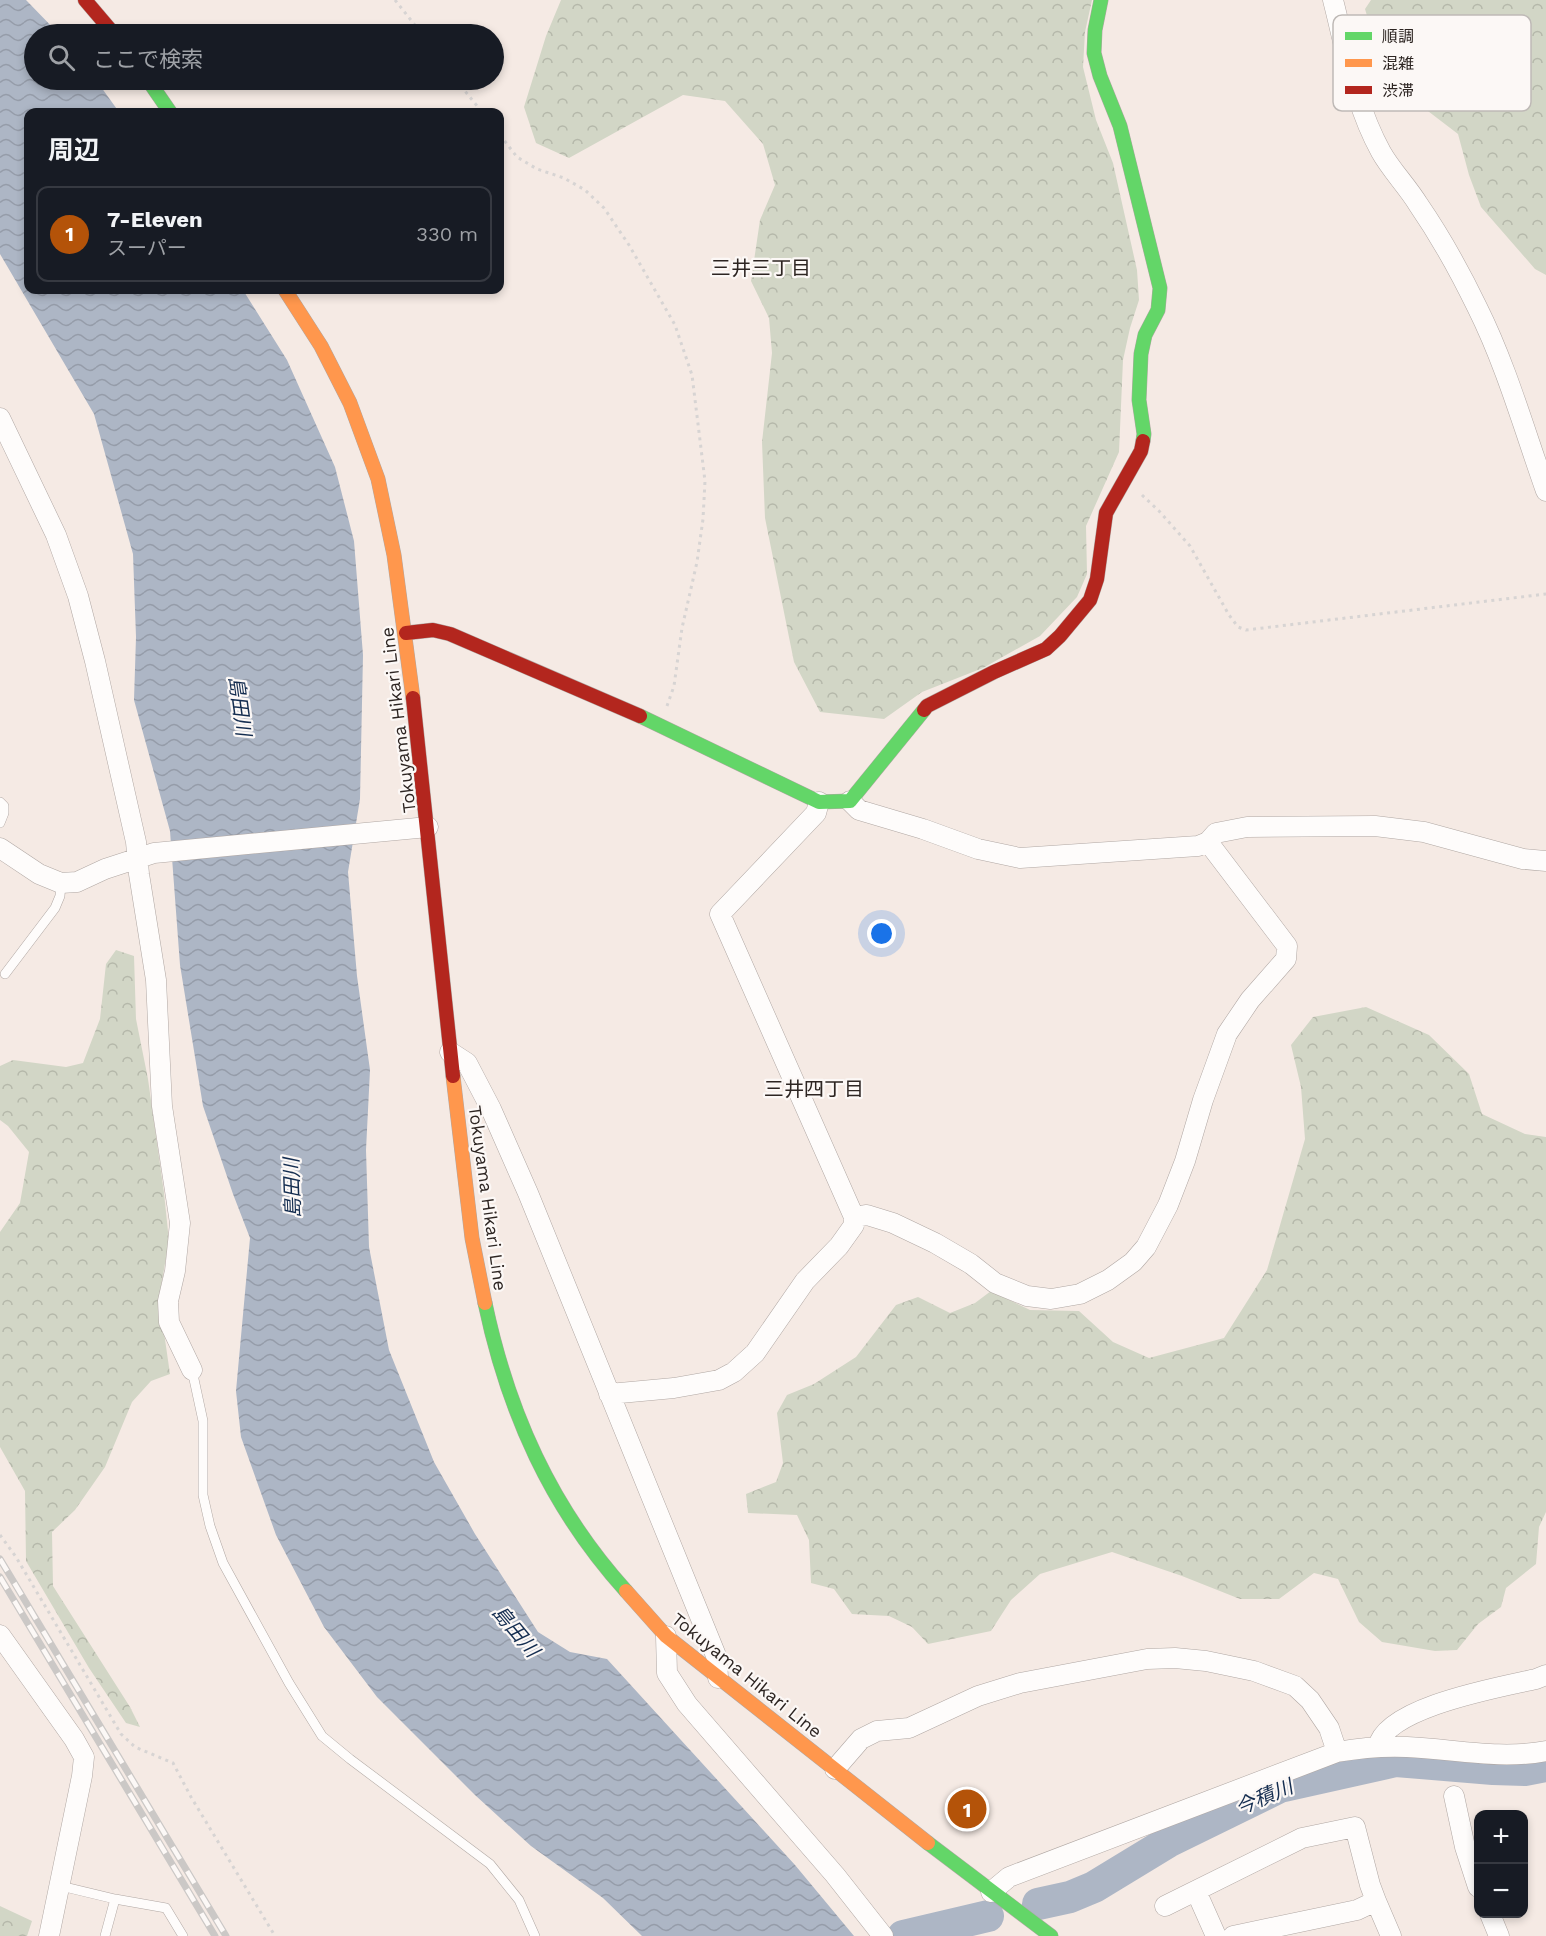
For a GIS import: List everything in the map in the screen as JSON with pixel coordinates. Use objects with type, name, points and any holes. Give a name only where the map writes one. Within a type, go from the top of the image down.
[{"type":"main road","points":[[85,0],[105,24]]},
{"type":"main road","points":[[406,633],[433,630],[450,634],[661,725],[819,802],[850,801],[927,706],[1046,649],[1090,600],[1097,579],[1106,513],[1141,451],[1144,434],[1139,393],[1141,354],[1145,335],[1158,310],[1160,288],[1120,126],[1100,76],[1094,53],[1095,30],[1101,0]]},
{"type":"main road","points":[[155,90],[167,108]]},
{"type":"main road","name":"Tokuyama Hikari Line","points":[[288,294],[321,346],[350,403],[378,479],[394,555],[406,633],[472,1238],[493,1341],[523,1432],[563,1509],[607,1570],[666,1636],[991,1892],[1052,1936]]},
{"type":"street","points":[[1333,0],[1337,15]]},
{"type":"street","points":[[1363,111],[1382,153],[1419,204],[1477,308],[1499,356],[1546,491]]},
{"type":"street","points":[[0,418],[56,535],[78,596],[136,842],[146,855],[156,980],[162,1106],[180,1223],[175,1271],[168,1301],[169,1322],[192,1370]]},
{"type":"street","points":[[850,801],[859,810],[923,829],[978,849],[1020,858],[1198,846],[1208,842],[1216,833],[1247,827],[1375,826],[1424,832],[1523,859],[1546,861]]},
{"type":"street","points":[[609,1394],[674,1388],[719,1380],[734,1372],[755,1353],[805,1281],[839,1246],[854,1225],[854,1217],[720,914],[816,813],[819,802]]},
{"type":"street","points":[[0,848],[39,874],[61,883],[77,882],[146,855],[428,827]]},
{"type":"street","points":[[854,1217],[867,1215],[893,1223],[944,1248],[995,1282],[1027,1296],[1051,1299],[1080,1294],[1108,1280],[1133,1262],[1146,1247],[1168,1205],[1227,1034],[1250,1000],[1286,959],[1287,946],[1208,842]]},
{"type":"street","points":[[450,1052],[467,1063],[491,1109],[528,1193],[717,1658],[718,1678]]},
{"type":"street","points":[[0,1635],[75,1738],[84,1756],[61,1886],[49,1936]]},
{"type":"street","points":[[666,1636],[667,1673],[687,1704],[835,1875],[883,1936]]},
{"type":"street","points":[[836,1769],[861,1739],[877,1731],[909,1728],[978,1696],[1020,1683],[1147,1659],[1174,1658],[1206,1661],[1254,1671],[1295,1686],[1310,1700],[1329,1728],[1337,1752]]},
{"type":"street","points":[[1378,1747],[1379,1742],[1392,1726],[1434,1704],[1546,1675]]},
{"type":"street","points":[[991,1892],[1009,1877],[1337,1752],[1378,1747],[1406,1747],[1500,1755],[1525,1755],[1546,1751]]},
{"type":"street","points":[[1454,1797],[1465,1847],[1474,1873]]},
{"type":"street","points":[[1165,1906],[1302,1838],[1354,1827],[1376,1901],[1391,1936]]},
{"type":"street","points":[[1196,1891],[1216,1936]]},
{"type":"street","points":[[1233,1936],[1357,1910],[1376,1901]]},
{"type":"street","points":[[1492,1918],[1499,1936]]},
{"type":"lane","points":[[0,802],[4,806],[4,813],[0,823]]},
{"type":"lane","points":[[5,974],[55,908],[60,896],[61,883]]},
{"type":"lane","points":[[192,1370],[203,1422],[203,1495],[210,1526],[223,1563],[289,1683],[322,1736],[490,1864],[519,1900],[535,1936]]},
{"type":"lane","points":[[61,1886],[166,1908],[183,1936]]},
{"type":"lane","points":[[105,1936],[115,1899]]},
{"type":"path","points":[[395,0],[414,24]]},
{"type":"path","points":[[464,90],[479,108]]},
{"type":"path","points":[[504,140],[517,157],[537,169],[564,178],[585,190],[604,208],[629,245],[675,325],[692,375],[705,482],[703,519],[697,562],[682,628],[674,686],[661,725]]},
{"type":"path","points":[[1124,483],[1134,487],[1190,546],[1229,615],[1238,627],[1246,630],[1546,594]]},
{"type":"path","points":[[0,1536],[16,1557],[121,1734],[135,1747],[173,1763],[275,1936]]},
{"type":"green space","points":[[561,0],[1092,0],[1085,32],[1083,67],[1096,120],[1113,163],[1137,270],[1139,300],[1123,360],[1119,452],[1086,526],[1087,574],[1077,597],[1040,636],[983,668],[922,692],[884,719],[820,712],[794,662],[765,518],[762,442],[772,353],[769,318],[751,281],[760,220],[775,185],[763,144],[725,101],[683,95],[569,158],[536,143],[524,107],[546,36]]},
{"type":"green space","points":[[1371,0],[1546,0],[1546,275],[1535,269],[1481,207],[1469,175],[1458,134],[1428,111],[1531,111],[1531,15],[1367,15],[1365,9]]},
{"type":"green space","points":[[116,950],[134,956],[136,1019],[148,1079],[169,1241],[159,1298],[170,1374],[151,1381],[132,1402],[105,1467],[75,1510],[52,1532],[53,1586],[130,1707],[140,1727],[126,1723],[89,1668],[26,1561],[25,1491],[0,1447],[0,1232],[20,1203],[29,1152],[8,1126],[0,1120],[0,1066],[13,1060],[66,1067],[83,1063],[100,1019],[106,964]]},
{"type":"green space","points":[[1366,1007],[1429,1035],[1469,1074],[1482,1114],[1525,1134],[1546,1137],[1546,1512],[1539,1527],[1536,1564],[1506,1588],[1501,1607],[1478,1624],[1457,1650],[1435,1651],[1382,1642],[1359,1622],[1338,1579],[1314,1573],[1279,1599],[1240,1599],[1112,1552],[1040,1574],[1011,1600],[991,1631],[928,1644],[912,1627],[889,1616],[852,1614],[834,1589],[811,1583],[809,1540],[797,1515],[748,1513],[746,1494],[776,1482],[783,1463],[777,1413],[787,1395],[814,1384],[856,1357],[896,1305],[918,1297],[950,1313],[975,1303],[991,1291],[1030,1310],[1079,1311],[1113,1342],[1149,1358],[1224,1338],[1267,1270],[1305,1139],[1301,1087],[1291,1045],[1313,1017]]},
{"type":"green space","points":[[0,1906],[32,1921],[27,1936],[0,1936]]},
{"type":"water","name":"島田川","points":[[0,0],[26,0],[49,24],[24,24],[24,90],[103,90],[116,108],[24,108],[24,294],[246,294],[287,360],[335,467],[354,541],[363,655],[360,799],[348,872],[357,976],[370,1070],[366,1150],[369,1247],[389,1350],[434,1462],[475,1534],[538,1632],[570,1652],[607,1659],[795,1865],[854,1936],[642,1936],[603,1898],[531,1846],[475,1795],[377,1697],[324,1627],[276,1535],[241,1437],[236,1391],[250,1238],[203,1106],[180,965],[170,831],[134,700],[136,637],[133,554],[94,414],[0,254]]},
{"type":"waterway","name":"今積川","points":[[1038,1904],[1070,1897],[1094,1887],[1168,1842],[1280,1787],[1396,1761],[1493,1769],[1525,1770],[1546,1766]]},
{"type":"waterway","name":"今積川","points":[[903,1936],[988,1916]]},
{"type":"railway","points":[[0,1559],[226,1936]]},
{"type":"railway","points":[[0,1577],[215,1936]]},
{"type":"traffic: fast","points":[[1101,0],[1095,30],[1094,53],[1100,76],[1120,126],[1160,288],[1158,310],[1145,335],[1141,354],[1139,400],[1143,441]]},
{"type":"traffic: fast","points":[[155,90],[167,108]]},
{"type":"traffic: fast","points":[[640,716],[819,802],[850,801],[924,710]]},
{"type":"traffic: fast","points":[[485,1303],[506,1382],[536,1457],[554,1492],[576,1526],[599,1559],[626,1591]]},
{"type":"traffic: fast","points":[[928,1843],[1051,1936]]},
{"type":"traffic: slow","points":[[288,294],[321,346],[350,403],[378,479],[394,555],[413,698]]},
{"type":"traffic: slow","points":[[453,1076],[472,1238],[485,1303]]},
{"type":"traffic: slow","points":[[626,1591],[666,1636],[928,1843]]},
{"type":"traffic: jam","points":[[85,0],[105,24]]},
{"type":"traffic: jam","points":[[924,710],[927,706],[994,672],[1046,649],[1090,600],[1097,579],[1106,513],[1141,451],[1143,441]]},
{"type":"traffic: jam","points":[[406,633],[433,630],[450,634],[640,716]]},
{"type":"traffic: jam","points":[[413,698],[453,1076]]},
{"type":"place","name":"7-Eleven","points":[[967,1809]]},
{"type":"district","name":"三井三丁目","points":[[761,268]]},
{"type":"district","name":"三井四丁目","points":[[814,1089]]}]
